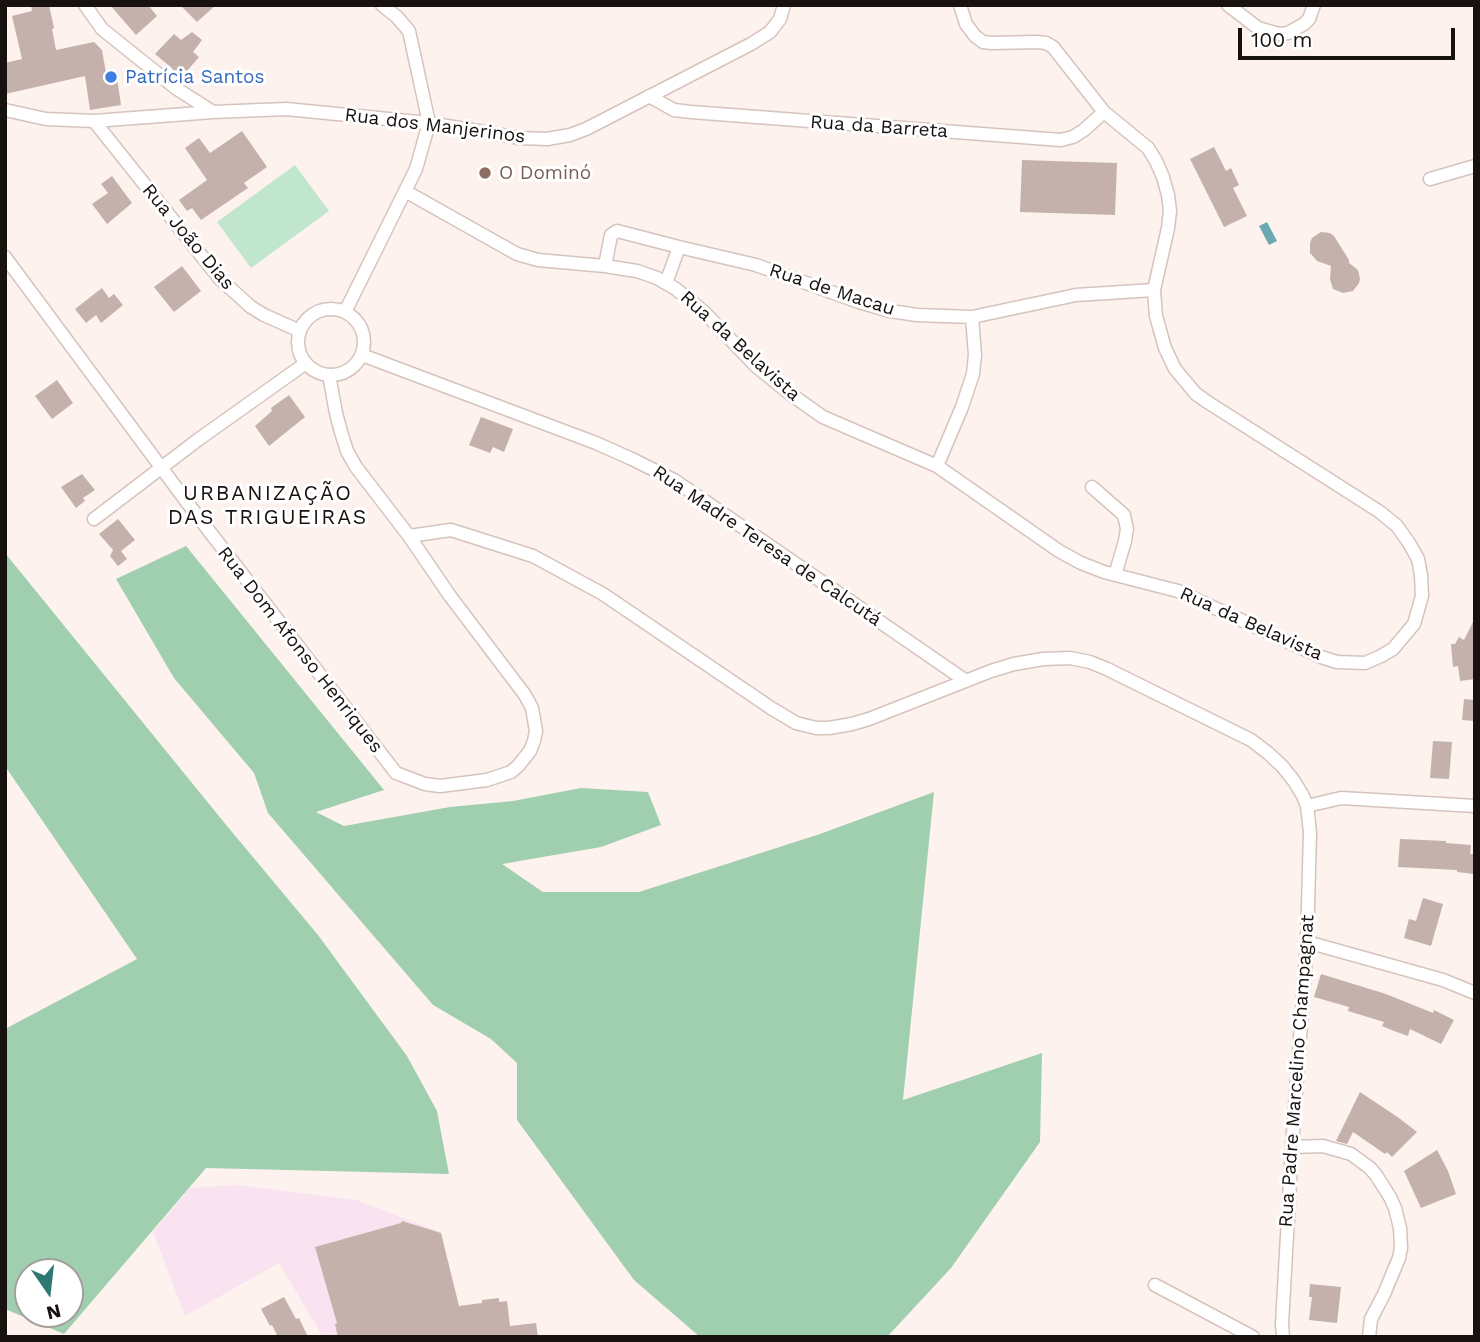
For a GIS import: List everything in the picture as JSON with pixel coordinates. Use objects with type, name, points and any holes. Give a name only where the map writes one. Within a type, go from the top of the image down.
[{"type":"street","points":[[85,5],[102,29],[177,89],[213,112]]},
{"type":"street","points":[[345,312],[415,169],[429,123],[409,31],[397,16],[382,5]]},
{"type":"street","name":"Rua dos Manjerinos","points":[[5,110],[46,119],[94,121],[286,109],[429,123],[520,138],[547,139],[586,129],[765,36],[775,26],[784,5]]},
{"type":"street","name":"Rua da Belavista","points":[[405,191],[517,254],[538,260],[637,271],[666,283],[704,312],[757,367],[822,417],[937,466],[1059,551],[1081,563],[1178,591],[1337,662],[1365,663],[1393,649],[1414,624],[1422,596],[1418,559],[1397,526],[1380,512],[1196,394],[1175,369],[1165,348],[1156,316],[1154,290],[1170,211],[1166,186],[1148,148],[1104,112],[1053,47],[1037,42],[983,42],[966,24],[960,5]]},
{"type":"street","points":[[1228,5],[1258,28],[1279,34],[1288,33],[1304,24],[1314,5]]},
{"type":"street","name":"Rua da Barreta","points":[[649,96],[674,110],[691,113],[1061,140],[1084,130],[1104,112]]},
{"type":"street","name":"Rua João Dias","points":[[94,121],[220,279],[251,307],[300,331]]},
{"type":"street","points":[[1430,179],[1475,166]]},
{"type":"street","name":"Rua de Macau","points":[[605,266],[611,235],[617,230],[756,265],[859,302],[917,315],[972,317],[1076,295],[1154,290]]},
{"type":"street","points":[[666,283],[679,247]]},
{"type":"street","name":"Rua Dom Afonso Henriques","points":[[5,257],[161,468],[396,773],[425,784],[440,786],[487,780],[511,772],[530,751],[536,731],[531,708],[525,695],[450,596],[409,536]]},
{"type":"street","points":[[335,309],[345,312],[354,318],[364,335],[362,355],[356,364],[340,374],[330,375],[312,369],[300,353],[300,331],[314,314],[335,309]]},
{"type":"street","points":[[937,466],[973,374],[975,355],[972,317]]},
{"type":"street","name":"Rua Madre Teresa de Calcutá","points":[[362,355],[596,443],[674,480],[966,681]]},
{"type":"street","points":[[94,519],[306,363]]},
{"type":"street","points":[[330,375],[336,413],[347,451],[356,467],[409,536],[451,530],[533,556],[603,594],[796,723],[816,728],[852,724],[1014,664],[1070,658],[1107,669],[1251,740],[1282,766],[1294,781],[1307,806],[1341,798],[1475,806]]},
{"type":"street","points":[[1092,487],[1124,515],[1127,529],[1115,575]]},
{"type":"street","name":"Rua Padre Marcelino Champagnat","points":[[1283,1337],[1292,1147],[1307,942],[1310,832],[1307,806]]},
{"type":"street","points":[[1307,942],[1443,980],[1475,993]]},
{"type":"street","points":[[1292,1147],[1323,1146],[1351,1154],[1376,1175],[1395,1208],[1400,1228],[1399,1258],[1371,1319],[1369,1337]]},
{"type":"street","points":[[1155,1285],[1253,1337]]},
{"type":"shaded area","points":[[239,1185],[356,1200],[440,1232],[466,1337],[323,1337],[279,1263],[185,1316],[153,1232],[190,1188]]},
{"type":"green space","points":[[295,165],[329,211],[251,268],[217,222]]},
{"type":"green space","points":[[186,546],[384,790],[316,812],[344,826],[581,788],[648,792],[661,825],[601,847],[502,864],[543,892],[639,892],[820,834],[934,792],[903,1100],[1042,1053],[1040,1142],[951,1268],[887,1337],[700,1337],[634,1280],[517,1120],[517,1063],[491,1039],[433,1005],[268,813],[254,773],[174,678],[116,579]]},
{"type":"green space","points":[[5,553],[318,935],[407,1056],[437,1111],[449,1174],[206,1168],[84,1311],[84,1258],[14,1258],[14,1313],[5,1309],[5,1029],[137,959],[5,766]]},
{"type":"green space","points":[[50,1328],[69,1328],[64,1334]]},
{"type":"water","points":[[1267,222],[1277,241],[1269,245],[1259,226]]},
{"type":"building","points":[[31,5],[49,5],[56,50],[94,42],[102,50],[106,73],[116,71],[121,105],[90,110],[85,76],[5,94],[5,63],[22,59],[12,16],[32,11]]},
{"type":"building","points":[[110,5],[148,5],[157,16],[136,35]]},
{"type":"building","points":[[180,5],[216,5],[197,22]]},
{"type":"building","points":[[192,32],[202,40],[193,52],[199,57],[181,78],[155,54],[174,34],[181,40]]},
{"type":"building","points":[[242,131],[267,167],[244,183],[248,188],[201,220],[192,208],[187,211],[179,200],[207,180],[185,148],[199,138],[210,153]]},
{"type":"building","points":[[1214,147],[1226,171],[1231,168],[1239,185],[1233,188],[1247,216],[1224,227],[1190,159]]},
{"type":"building","points":[[1022,160],[1117,163],[1115,215],[1020,212]]},
{"type":"building","points":[[112,176],[132,203],[107,224],[92,204],[108,193],[101,184]]},
{"type":"building","points":[[1321,232],[1334,236],[1349,263],[1358,270],[1360,279],[1353,291],[1343,293],[1333,289],[1330,279],[1331,266],[1317,261],[1310,253],[1312,238]]},
{"type":"building","points":[[182,266],[201,291],[174,312],[154,287]]},
{"type":"building","points":[[102,288],[109,298],[114,294],[123,305],[101,323],[96,315],[86,323],[75,309]]},
{"type":"building","points":[[57,380],[73,403],[52,419],[35,396]]},
{"type":"building","points":[[289,395],[305,417],[269,446],[255,426],[272,411],[271,408]]},
{"type":"building","points":[[481,417],[513,429],[504,452],[493,447],[490,453],[469,445]]},
{"type":"building","points":[[82,474],[95,490],[83,498],[85,501],[76,508],[61,487]]},
{"type":"building","points":[[118,519],[135,540],[121,551],[127,559],[118,566],[110,556],[113,550],[99,534]]},
{"type":"building","points":[[1475,618],[1475,679],[1460,681],[1458,666],[1453,667],[1451,644],[1455,644],[1459,637],[1464,640]]},
{"type":"building","points":[[1464,699],[1475,700],[1475,721],[1462,720]]},
{"type":"building","points":[[1433,741],[1452,742],[1449,779],[1430,778]]},
{"type":"building","points":[[1400,839],[1471,845],[1470,854],[1475,854],[1474,874],[1457,870],[1398,867]]},
{"type":"building","points":[[1423,898],[1443,904],[1431,946],[1404,938],[1409,919],[1416,921]]},
{"type":"building","points":[[1321,974],[1386,994],[1433,1013],[1434,1010],[1454,1020],[1441,1044],[1410,1029],[1408,1036],[1382,1026],[1384,1022],[1348,1011],[1349,1007],[1314,997]]},
{"type":"building","points":[[1360,1092],[1417,1132],[1392,1157],[1353,1132],[1347,1144],[1336,1141]]},
{"type":"building","points":[[1437,1150],[1456,1194],[1421,1208],[1404,1171]]},
{"type":"building","points":[[402,1221],[441,1233],[459,1306],[499,1298],[499,1302],[507,1301],[510,1326],[536,1323],[538,1337],[338,1337],[337,1323],[315,1247]]},
{"type":"building","points":[[1310,1284],[1341,1287],[1337,1323],[1309,1320],[1312,1297],[1309,1297]]},
{"type":"building","points":[[284,1297],[308,1337],[278,1337],[272,1325],[270,1326],[261,1309]]},
{"type":"place","name":"Patrícia Santos","points":[[111,77]]},
{"type":"place","name":"O Dominó","points":[[485,173]]},
{"type":"district","name":"URBANIZAÇÃO DAS TRIGUEIRAS","points":[[268,506]]}]
